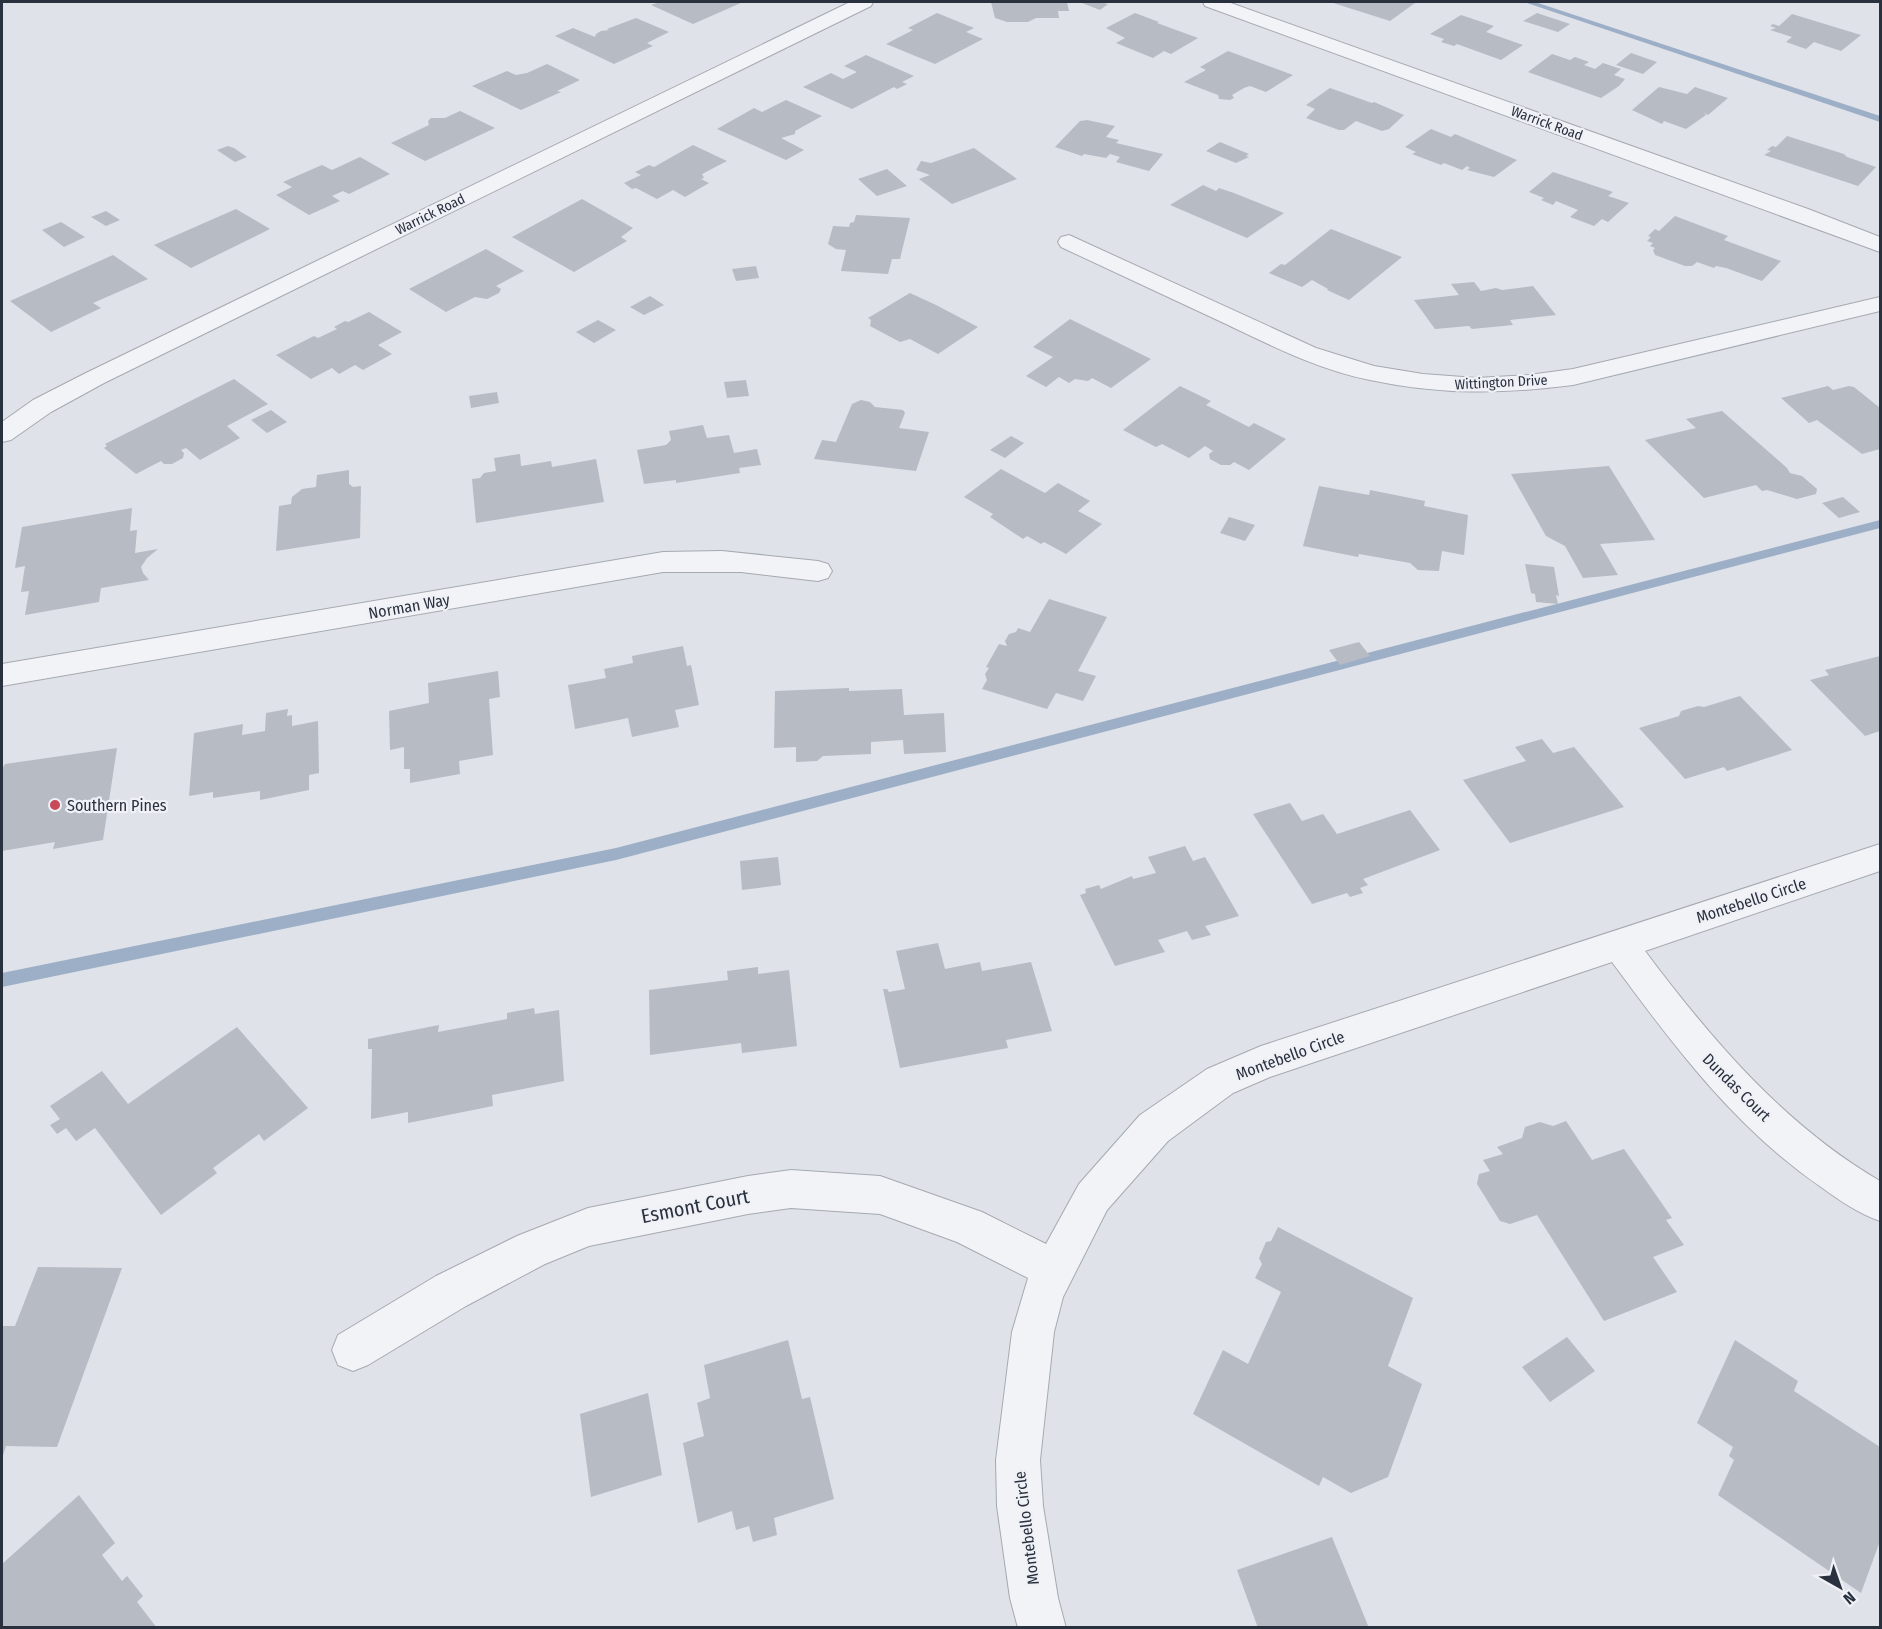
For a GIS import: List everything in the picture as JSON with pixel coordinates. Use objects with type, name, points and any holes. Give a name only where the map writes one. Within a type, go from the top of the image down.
[{"type":"street","name":"Warrick Road","points":[[2,434],[42,406],[95,378],[864,2]]},
{"type":"street","name":"Warrick Road","points":[[1212,2],[1881,245]]},
{"type":"street","name":"Wittington Drive","points":[[1069,242],[1307,353],[1370,373],[1451,385],[1529,383],[1572,377],[1881,304]]},
{"type":"street","name":"Norman Way","points":[[2,675],[663,562],[713,559],[774,564],[818,571]]},
{"type":"street","name":"Montebello Circle","points":[[1042,1628],[1034,1598],[1020,1506],[1018,1460],[1033,1332],[1043,1292],[1093,1197],[1155,1128],[1220,1081],[1261,1063],[1881,858]]},
{"type":"street","name":"Dundas Court","points":[[1619,944],[1684,1031],[1722,1075],[1794,1143],[1881,1202]]},
{"type":"street","name":"Esmont Court","points":[[353,1350],[451,1291],[531,1250],[588,1227],[748,1195],[791,1189],[880,1195],[968,1226],[1054,1270]]},
{"type":"building","points":[[660,2],[743,2],[693,24],[651,5]]},
{"type":"building","points":[[991,2],[1067,2],[1069,11],[1058,11],[1059,18],[1007,22],[995,18]]},
{"type":"building","points":[[1330,2],[1410,2],[1415,3],[1390,21]]},
{"type":"building","points":[[1082,3],[1108,4],[1100,10]]},
{"type":"building","points":[[937,13],[974,28],[966,32],[983,39],[935,64],[886,44],[913,30],[908,28]]},
{"type":"building","points":[[1135,13],[1198,38],[1171,54],[1164,51],[1153,58],[1116,43],[1125,38],[1106,28]]},
{"type":"building","points":[[1537,13],[1570,24],[1558,32],[1523,21]]},
{"type":"building","points":[[1792,14],[1861,35],[1841,51],[1814,42],[1806,49],[1786,42],[1792,37],[1770,30],[1776,28],[1770,26],[1773,24],[1779,26]]},
{"type":"building","points":[[1461,15],[1494,26],[1486,32],[1523,45],[1501,60],[1457,44],[1454,46],[1441,42],[1444,39],[1430,34]]},
{"type":"building","points":[[636,18],[669,32],[647,43],[653,46],[614,64],[555,36],[573,28],[595,37],[601,31],[609,30],[607,29]]},
{"type":"building","points":[[1228,51],[1293,75],[1266,92],[1250,86],[1244,88],[1232,95],[1234,98],[1230,100],[1219,99],[1218,95],[1184,82],[1206,70],[1200,67]]},
{"type":"building","points":[[1631,53],[1657,62],[1643,74],[1616,65]]},
{"type":"building","points":[[1552,54],[1570,60],[1575,57],[1589,62],[1584,65],[1595,69],[1603,63],[1621,69],[1614,75],[1625,79],[1601,98],[1528,72]]},
{"type":"building","points":[[866,55],[914,76],[902,82],[907,84],[897,89],[894,87],[852,109],[803,87],[831,73],[843,79],[857,72],[844,66]]},
{"type":"building","points":[[547,64],[580,80],[557,91],[561,92],[521,110],[472,86],[507,71],[516,75]]},
{"type":"building","points":[[1659,87],[1687,94],[1695,87],[1728,98],[1708,115],[1704,113],[1706,115],[1686,129],[1664,121],[1662,124],[1632,110]]},
{"type":"building","points":[[1330,88],[1374,102],[1404,115],[1389,129],[1382,131],[1356,121],[1344,130],[1339,130],[1306,118],[1315,109],[1306,105]]},
{"type":"building","points":[[786,100],[822,116],[795,131],[795,134],[781,138],[804,150],[786,160],[717,129],[754,108],[762,112]]},
{"type":"building","points":[[460,111],[495,128],[425,161],[391,143],[429,125],[428,121],[431,118],[445,118]]},
{"type":"building","points":[[1087,120],[1115,126],[1106,137],[1119,140],[1116,143],[1163,154],[1149,171],[1116,162],[1120,157],[1110,154],[1106,158],[1084,154],[1082,156],[1055,147],[1080,121]]},
{"type":"building","points":[[1431,129],[1451,137],[1455,134],[1517,160],[1494,177],[1467,170],[1470,168],[1467,166],[1462,170],[1444,163],[1441,165],[1412,154],[1416,152],[1405,147]]},
{"type":"building","points":[[1787,136],[1876,167],[1858,186],[1764,155],[1771,151],[1767,150],[1772,146],[1776,147]]},
{"type":"building","points":[[1220,142],[1249,154],[1246,156],[1249,157],[1236,163],[1206,151]]},
{"type":"building","points":[[693,145],[727,161],[702,174],[704,178],[701,179],[709,183],[685,197],[673,190],[657,199],[636,188],[632,189],[624,183],[641,175],[635,172],[649,165],[654,167]]},
{"type":"building","points":[[228,146],[247,157],[235,162],[217,150]]},
{"type":"building","points":[[974,148],[1017,179],[952,204],[919,179],[930,175],[916,170],[921,161],[931,163]]},
{"type":"building","points":[[360,157],[390,174],[349,194],[343,191],[332,196],[340,201],[309,215],[276,195],[292,187],[283,182],[322,165],[332,170]]},
{"type":"building","points":[[887,169],[907,186],[877,196],[858,179]]},
{"type":"building","points":[[1553,172],[1613,192],[1608,196],[1629,203],[1608,222],[1602,219],[1594,226],[1570,217],[1578,210],[1556,201],[1553,205],[1541,200],[1544,198],[1529,192]]},
{"type":"building","points":[[1203,185],[1216,191],[1219,188],[1234,193],[1284,213],[1247,238],[1170,205]]},
{"type":"building","points":[[582,199],[633,228],[621,237],[627,241],[574,272],[512,237]]},
{"type":"building","points":[[236,209],[270,229],[191,268],[154,245]]},
{"type":"building","points":[[106,211],[120,220],[106,226],[91,217]]},
{"type":"building","points":[[856,215],[910,218],[900,259],[892,259],[888,274],[841,271],[846,250],[836,249],[828,244],[833,226],[849,227]]},
{"type":"building","points":[[1675,216],[1728,236],[1724,240],[1781,261],[1762,281],[1726,268],[1716,266],[1714,268],[1697,262],[1692,266],[1685,266],[1655,255],[1653,250],[1655,248],[1650,246],[1653,243],[1647,241],[1651,237],[1648,236],[1655,229],[1659,231]]},
{"type":"building","points":[[61,222],[85,237],[64,247],[42,230]]},
{"type":"building","points":[[1331,229],[1402,257],[1349,300],[1312,280],[1302,287],[1269,273],[1281,264],[1285,265]]},
{"type":"building","points":[[486,249],[524,271],[496,286],[501,289],[499,293],[487,299],[475,297],[446,312],[409,289]]},
{"type":"building","points":[[113,255],[148,279],[93,303],[101,308],[51,332],[10,301]]},
{"type":"building","points":[[756,266],[759,278],[736,281],[732,269]]},
{"type":"building","points":[[1474,282],[1481,291],[1533,286],[1556,315],[1510,320],[1513,325],[1472,329],[1469,326],[1435,329],[1414,300],[1459,295],[1451,284]]},
{"type":"building","points":[[910,293],[978,327],[938,354],[910,339],[900,342],[870,326],[871,320],[868,318]]},
{"type":"building","points":[[650,296],[664,305],[644,315],[630,307]]},
{"type":"building","points":[[369,312],[402,332],[378,345],[392,354],[363,370],[355,365],[339,374],[332,368],[311,379],[276,355],[314,336],[318,338],[337,329],[334,327],[345,321],[348,322]]},
{"type":"building","points":[[1070,319],[1151,359],[1111,388],[1092,378],[1088,381],[1075,379],[1069,383],[1059,377],[1046,387],[1026,376],[1053,357],[1033,347]]},
{"type":"building","points":[[598,320],[616,330],[594,343],[576,332]]},
{"type":"building","points":[[234,379],[268,404],[227,426],[240,438],[200,460],[186,448],[181,450],[184,453],[183,458],[172,464],[164,464],[161,461],[136,474],[104,448],[107,446],[105,444]]},
{"type":"building","points":[[746,380],[749,396],[727,398],[724,382]]},
{"type":"building","points":[[1180,386],[1211,401],[1206,405],[1249,427],[1254,423],[1286,439],[1249,470],[1234,462],[1230,465],[1221,465],[1210,459],[1209,454],[1213,451],[1205,446],[1189,458],[1162,444],[1156,447],[1123,430]]},
{"type":"building","points":[[1828,386],[1833,390],[1854,387],[1880,408],[1880,449],[1862,454],[1817,420],[1809,423],[1781,398]]},
{"type":"building","points":[[497,392],[499,403],[471,408],[469,396]]},
{"type":"building","points":[[861,400],[870,402],[875,407],[903,410],[905,413],[899,428],[929,432],[916,471],[814,459],[822,440],[836,442],[852,404]]},
{"type":"building","points":[[271,410],[287,422],[267,433],[251,420]]},
{"type":"building","points":[[1722,411],[1790,473],[1802,476],[1817,489],[1816,494],[1797,499],[1767,490],[1762,491],[1756,485],[1704,498],[1645,440],[1696,428],[1686,419]]},
{"type":"building","points":[[703,425],[707,438],[729,435],[734,453],[757,449],[761,465],[739,468],[740,473],[676,483],[676,480],[644,484],[637,450],[666,445],[671,440],[669,431]]},
{"type":"building","points":[[1011,436],[1024,443],[1005,458],[990,450]]},
{"type":"building","points":[[520,454],[521,466],[551,461],[552,467],[596,459],[604,502],[476,523],[472,479],[480,478],[484,473],[496,471],[494,458]]},
{"type":"building","points":[[1609,466],[1655,540],[1600,544],[1618,575],[1583,578],[1565,546],[1546,536],[1511,474]]},
{"type":"building","points":[[1001,469],[1045,493],[1058,483],[1090,501],[1078,511],[1102,524],[1066,554],[1027,536],[1023,539],[990,517],[993,514],[964,497]]},
{"type":"building","points":[[349,470],[349,484],[353,487],[361,486],[360,538],[276,551],[279,506],[291,504],[292,497],[302,489],[316,487],[317,475]]},
{"type":"building","points":[[1319,486],[1369,495],[1370,490],[1425,501],[1424,506],[1468,515],[1464,555],[1442,551],[1439,571],[1418,570],[1410,563],[1359,554],[1358,557],[1303,546]]},
{"type":"building","points":[[1843,497],[1860,512],[1839,518],[1822,503]]},
{"type":"building","points":[[132,508],[130,531],[137,530],[135,553],[158,549],[147,558],[141,567],[149,580],[101,588],[99,602],[25,615],[29,591],[21,592],[25,566],[15,568],[22,527]]},
{"type":"building","points":[[1229,517],[1255,525],[1245,541],[1220,533]]},
{"type":"building","points":[[1525,564],[1554,567],[1559,596],[1556,595],[1558,604],[1536,602],[1535,594],[1531,593]]},
{"type":"building","points":[[1049,599],[1107,617],[1078,671],[1096,676],[1083,701],[1056,693],[1047,709],[982,689],[987,680],[985,674],[989,668],[986,667],[999,644],[1007,646],[1005,641],[1009,634],[1016,632],[1018,628],[1030,632]]},
{"type":"building","points":[[1359,642],[1370,656],[1340,665],[1329,650]]},
{"type":"building","points":[[683,646],[687,666],[691,665],[699,705],[675,710],[679,727],[632,737],[628,718],[575,729],[568,685],[606,678],[604,669],[633,663],[632,656]]},
{"type":"building","points":[[1880,656],[1880,731],[1865,736],[1810,680],[1829,675],[1825,670]]},
{"type":"building","points":[[498,671],[500,697],[489,699],[493,755],[459,761],[460,774],[410,783],[410,769],[404,769],[404,747],[390,750],[389,711],[429,703],[428,683]]},
{"type":"building","points":[[849,688],[849,691],[902,689],[904,715],[944,713],[946,752],[904,754],[903,740],[871,742],[871,754],[823,756],[817,761],[796,762],[796,747],[774,748],[775,691]]},
{"type":"building","points":[[1740,696],[1792,750],[1727,771],[1724,767],[1685,779],[1639,728],[1679,716],[1681,711]]},
{"type":"building","points":[[288,709],[287,716],[292,715],[292,726],[318,721],[319,773],[309,775],[309,790],[260,800],[260,791],[213,798],[213,792],[189,796],[194,733],[243,724],[242,735],[265,731],[266,713]]},
{"type":"building","points":[[1542,739],[1553,753],[1574,747],[1624,807],[1510,843],[1463,780],[1526,761],[1515,747]]},
{"type":"building","name":"Southern Pines","points":[[117,748],[103,840],[53,849],[55,842],[2,851],[2,769],[5,764]]},
{"type":"building","points":[[1290,803],[1302,821],[1323,814],[1337,834],[1410,810],[1440,850],[1363,879],[1368,885],[1360,888],[1363,893],[1350,897],[1347,893],[1312,904],[1253,814]]},
{"type":"building","points":[[1185,846],[1193,861],[1205,857],[1239,916],[1205,926],[1211,935],[1192,940],[1187,931],[1158,940],[1165,952],[1115,966],[1080,895],[1086,893],[1085,889],[1099,885],[1101,889],[1132,876],[1133,879],[1156,873],[1148,857]]},
{"type":"building","points":[[778,857],[781,885],[742,890],[740,861]]},
{"type":"building","points":[[938,943],[945,969],[980,962],[982,971],[1031,962],[1052,1031],[1006,1040],[1008,1048],[900,1068],[883,989],[889,992],[905,989],[896,951]]},
{"type":"building","points":[[758,967],[758,974],[789,970],[797,1046],[742,1053],[741,1043],[650,1055],[649,990],[728,980],[727,971]]},
{"type":"building","points":[[534,1008],[535,1014],[559,1010],[564,1081],[492,1095],[493,1106],[408,1123],[408,1112],[371,1119],[372,1049],[368,1049],[368,1039],[439,1025],[438,1032],[507,1019],[507,1013]]},
{"type":"building","points":[[237,1027],[308,1108],[264,1141],[259,1134],[213,1168],[217,1173],[161,1215],[95,1128],[76,1141],[66,1128],[57,1134],[50,1125],[60,1119],[50,1106],[102,1071],[128,1104]]},
{"type":"building","points":[[1566,1121],[1592,1160],[1624,1149],[1672,1218],[1666,1220],[1684,1245],[1653,1257],[1677,1292],[1604,1321],[1537,1215],[1510,1224],[1500,1221],[1477,1184],[1479,1174],[1490,1171],[1483,1160],[1503,1154],[1497,1147],[1522,1138],[1525,1127],[1540,1122],[1553,1126]]},
{"type":"building","points":[[1278,1227],[1413,1298],[1388,1366],[1422,1384],[1388,1477],[1351,1493],[1323,1477],[1319,1486],[1193,1414],[1223,1350],[1248,1364],[1281,1292],[1255,1278],[1262,1264],[1259,1258],[1266,1242],[1271,1241]]},
{"type":"building","points":[[38,1267],[122,1268],[57,1447],[6,1446],[2,1459],[2,1326],[15,1326]]},
{"type":"building","points":[[1567,1337],[1595,1371],[1550,1402],[1522,1367]]},
{"type":"building","points":[[788,1340],[802,1399],[810,1397],[834,1499],[774,1518],[777,1535],[753,1542],[749,1526],[736,1530],[732,1511],[698,1523],[683,1443],[704,1436],[697,1403],[710,1398],[704,1365]]},
{"type":"building","points":[[1735,1340],[1798,1381],[1794,1391],[1880,1447],[1880,1541],[1861,1593],[1718,1495],[1734,1460],[1729,1456],[1733,1447],[1697,1423]]},
{"type":"building","points":[[648,1393],[662,1475],[591,1497],[580,1414]]},
{"type":"building","points":[[79,1495],[115,1543],[102,1555],[122,1581],[127,1576],[143,1596],[137,1602],[157,1628],[2,1628],[2,1564]]},
{"type":"building","points":[[1332,1537],[1369,1628],[1258,1628],[1237,1570]]},
{"type":"waterway","points":[[1528,2],[1880,119]]},
{"type":"waterway","points":[[2,980],[616,854],[1880,524]]},
{"type":"place","name":"Southern Pines","points":[[55,805]]}]
